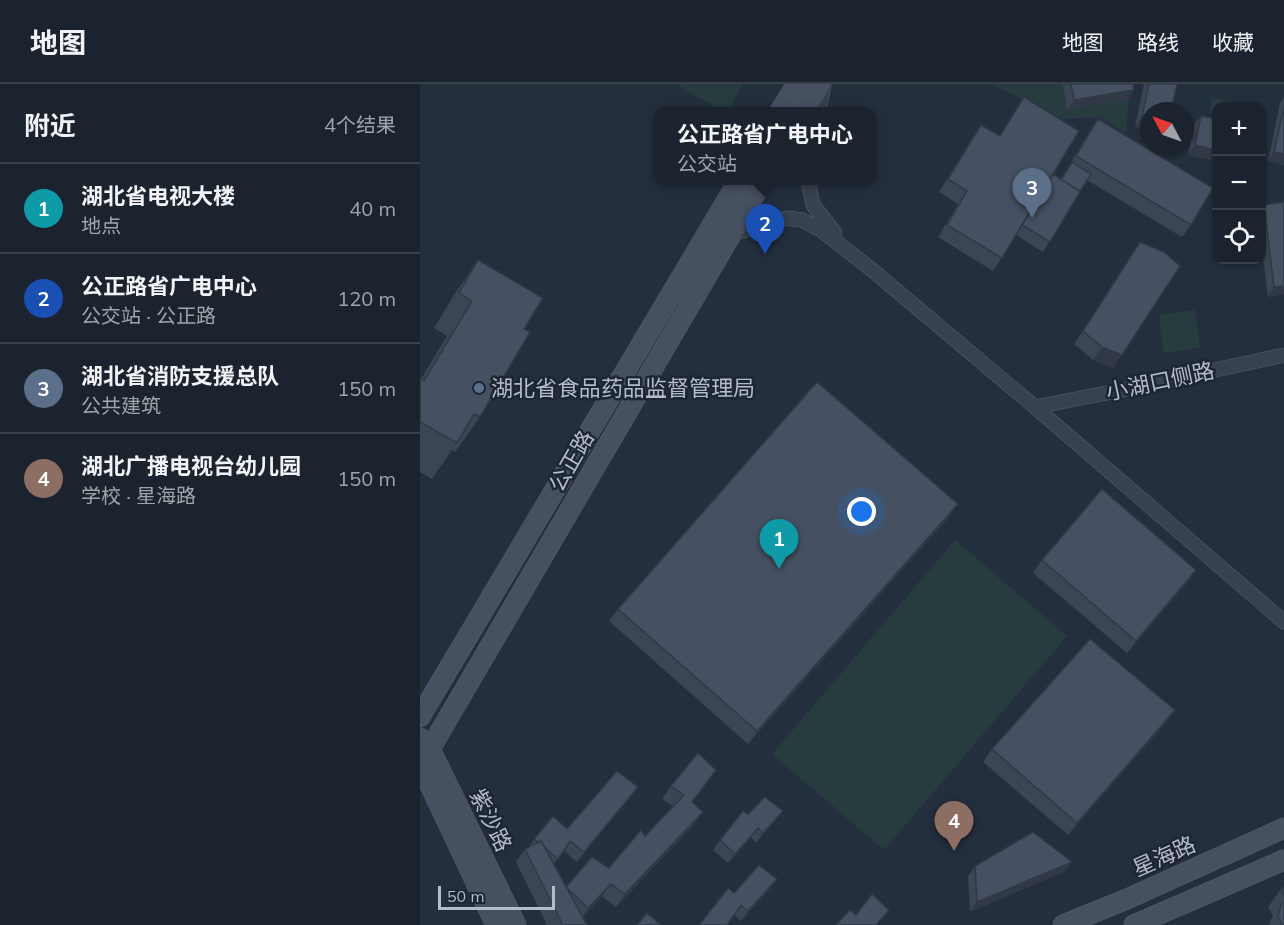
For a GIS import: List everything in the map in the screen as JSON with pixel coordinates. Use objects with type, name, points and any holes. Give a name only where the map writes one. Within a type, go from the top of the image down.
[{"type":"main road","points":[[782,107],[796,84]]},
{"type":"main road","points":[[806,107],[820,84]]},
{"type":"main road","name":"公正路","points":[[420,717],[736,185]]},
{"type":"main road","name":"公正路","points":[[422,756],[760,185]]},
{"type":"main road","name":"紫沙路","points":[[422,756],[496,925]]},
{"type":"main road","name":"紫沙路","points":[[422,756],[516,925]]},
{"type":"main road","name":"星海路","points":[[1063,925],[1284,828]]},
{"type":"main road","points":[[1134,925],[1284,860]]},
{"type":"street","points":[[820,107],[824,84]]},
{"type":"street","points":[[809,185],[810,199],[816,212],[871,269]]},
{"type":"street","points":[[732,234],[780,219],[802,220],[820,230],[871,269],[1035,407],[1284,622]]},
{"type":"street","name":"小湖口侧路","points":[[1035,407],[1284,355]]},
{"type":"green space","points":[[676,84],[743,84],[729,107],[714,107]]},
{"type":"green space","points":[[991,84],[1130,84],[1126,133],[1100,117],[1062,119]]},
{"type":"green space","points":[[1212,98],[1232,102],[1212,102],[1212,113],[1209,113]]},
{"type":"green space","points":[[1195,310],[1200,348],[1163,353],[1159,315]]},
{"type":"green space","points":[[955,540],[1067,636],[884,850],[772,754]]},
{"type":"building","points":[[1071,84],[1133,84],[1134,90],[1074,100]]},
{"type":"building","points":[[1149,84],[1177,84],[1173,102],[1145,102]]},
{"type":"building","points":[[1024,97],[1079,131],[1002,258],[947,225],[967,191],[948,179],[981,125],[1000,136]]},
{"type":"building","points":[[1284,107],[1284,154],[1274,152]]},
{"type":"building","points":[[1201,116],[1212,118],[1212,149],[1195,145]]},
{"type":"building","points":[[1098,119],[1140,144],[1140,156],[1160,156],[1212,187],[1212,190],[1191,225],[1076,156]]},
{"type":"building","points":[[1072,162],[1091,174],[1080,191],[1061,180]]},
{"type":"building","points":[[1053,174],[1080,192],[1050,242],[1022,225]]},
{"type":"building","points":[[1284,202],[1284,286],[1274,287],[1266,205]]},
{"type":"building","points":[[1140,242],[1164,252],[1180,266],[1122,355],[1102,347],[1083,331]]},
{"type":"building","points":[[478,260],[543,298],[524,329],[530,332],[480,417],[474,414],[457,443],[420,422],[420,378],[424,381],[472,301],[459,293]]},
{"type":"building","points":[[817,382],[958,504],[757,731],[618,609]]},
{"type":"building","points":[[1102,489],[1196,570],[1136,641],[1042,560]]},
{"type":"building","points":[[1090,639],[1175,710],[1077,823],[992,749]]},
{"type":"building","points":[[698,753],[716,770],[692,802],[703,812],[625,894],[611,884],[588,908],[566,887],[592,857],[609,868],[641,830],[645,836],[684,795],[671,786]]},
{"type":"building","points":[[617,771],[638,787],[584,852],[570,841],[558,859],[546,849],[541,841],[534,839],[553,816],[567,829]]},
{"type":"building","points":[[765,797],[783,811],[763,833],[758,828],[735,854],[720,840],[743,811],[748,814]]},
{"type":"building","points":[[1033,832],[1072,862],[977,902],[975,866]]},
{"type":"building","points":[[541,841],[587,925],[563,925],[525,849]]},
{"type":"building","points":[[759,865],[777,879],[748,911],[741,905],[727,925],[700,924],[728,888],[734,893]]},
{"type":"building","points":[[872,894],[889,910],[876,925],[836,925],[850,910],[856,915]]},
{"type":"building","points":[[1284,902],[1284,925],[1282,925],[1278,915]]},
{"type":"building","points":[[647,913],[661,925],[637,925]]},
{"type":"place","name":"湖北省消防支援总队","points":[[1032,218]]},
{"type":"place","name":"公正路省广电中心","points":[[765,254]]},
{"type":"place","name":"湖北省食品药品监督管理局","points":[[479,388]]},
{"type":"place","name":"湖北省电视大楼","points":[[779,569]]},
{"type":"place","name":"湖北广播电视台幼儿园","points":[[954,851]]}]
